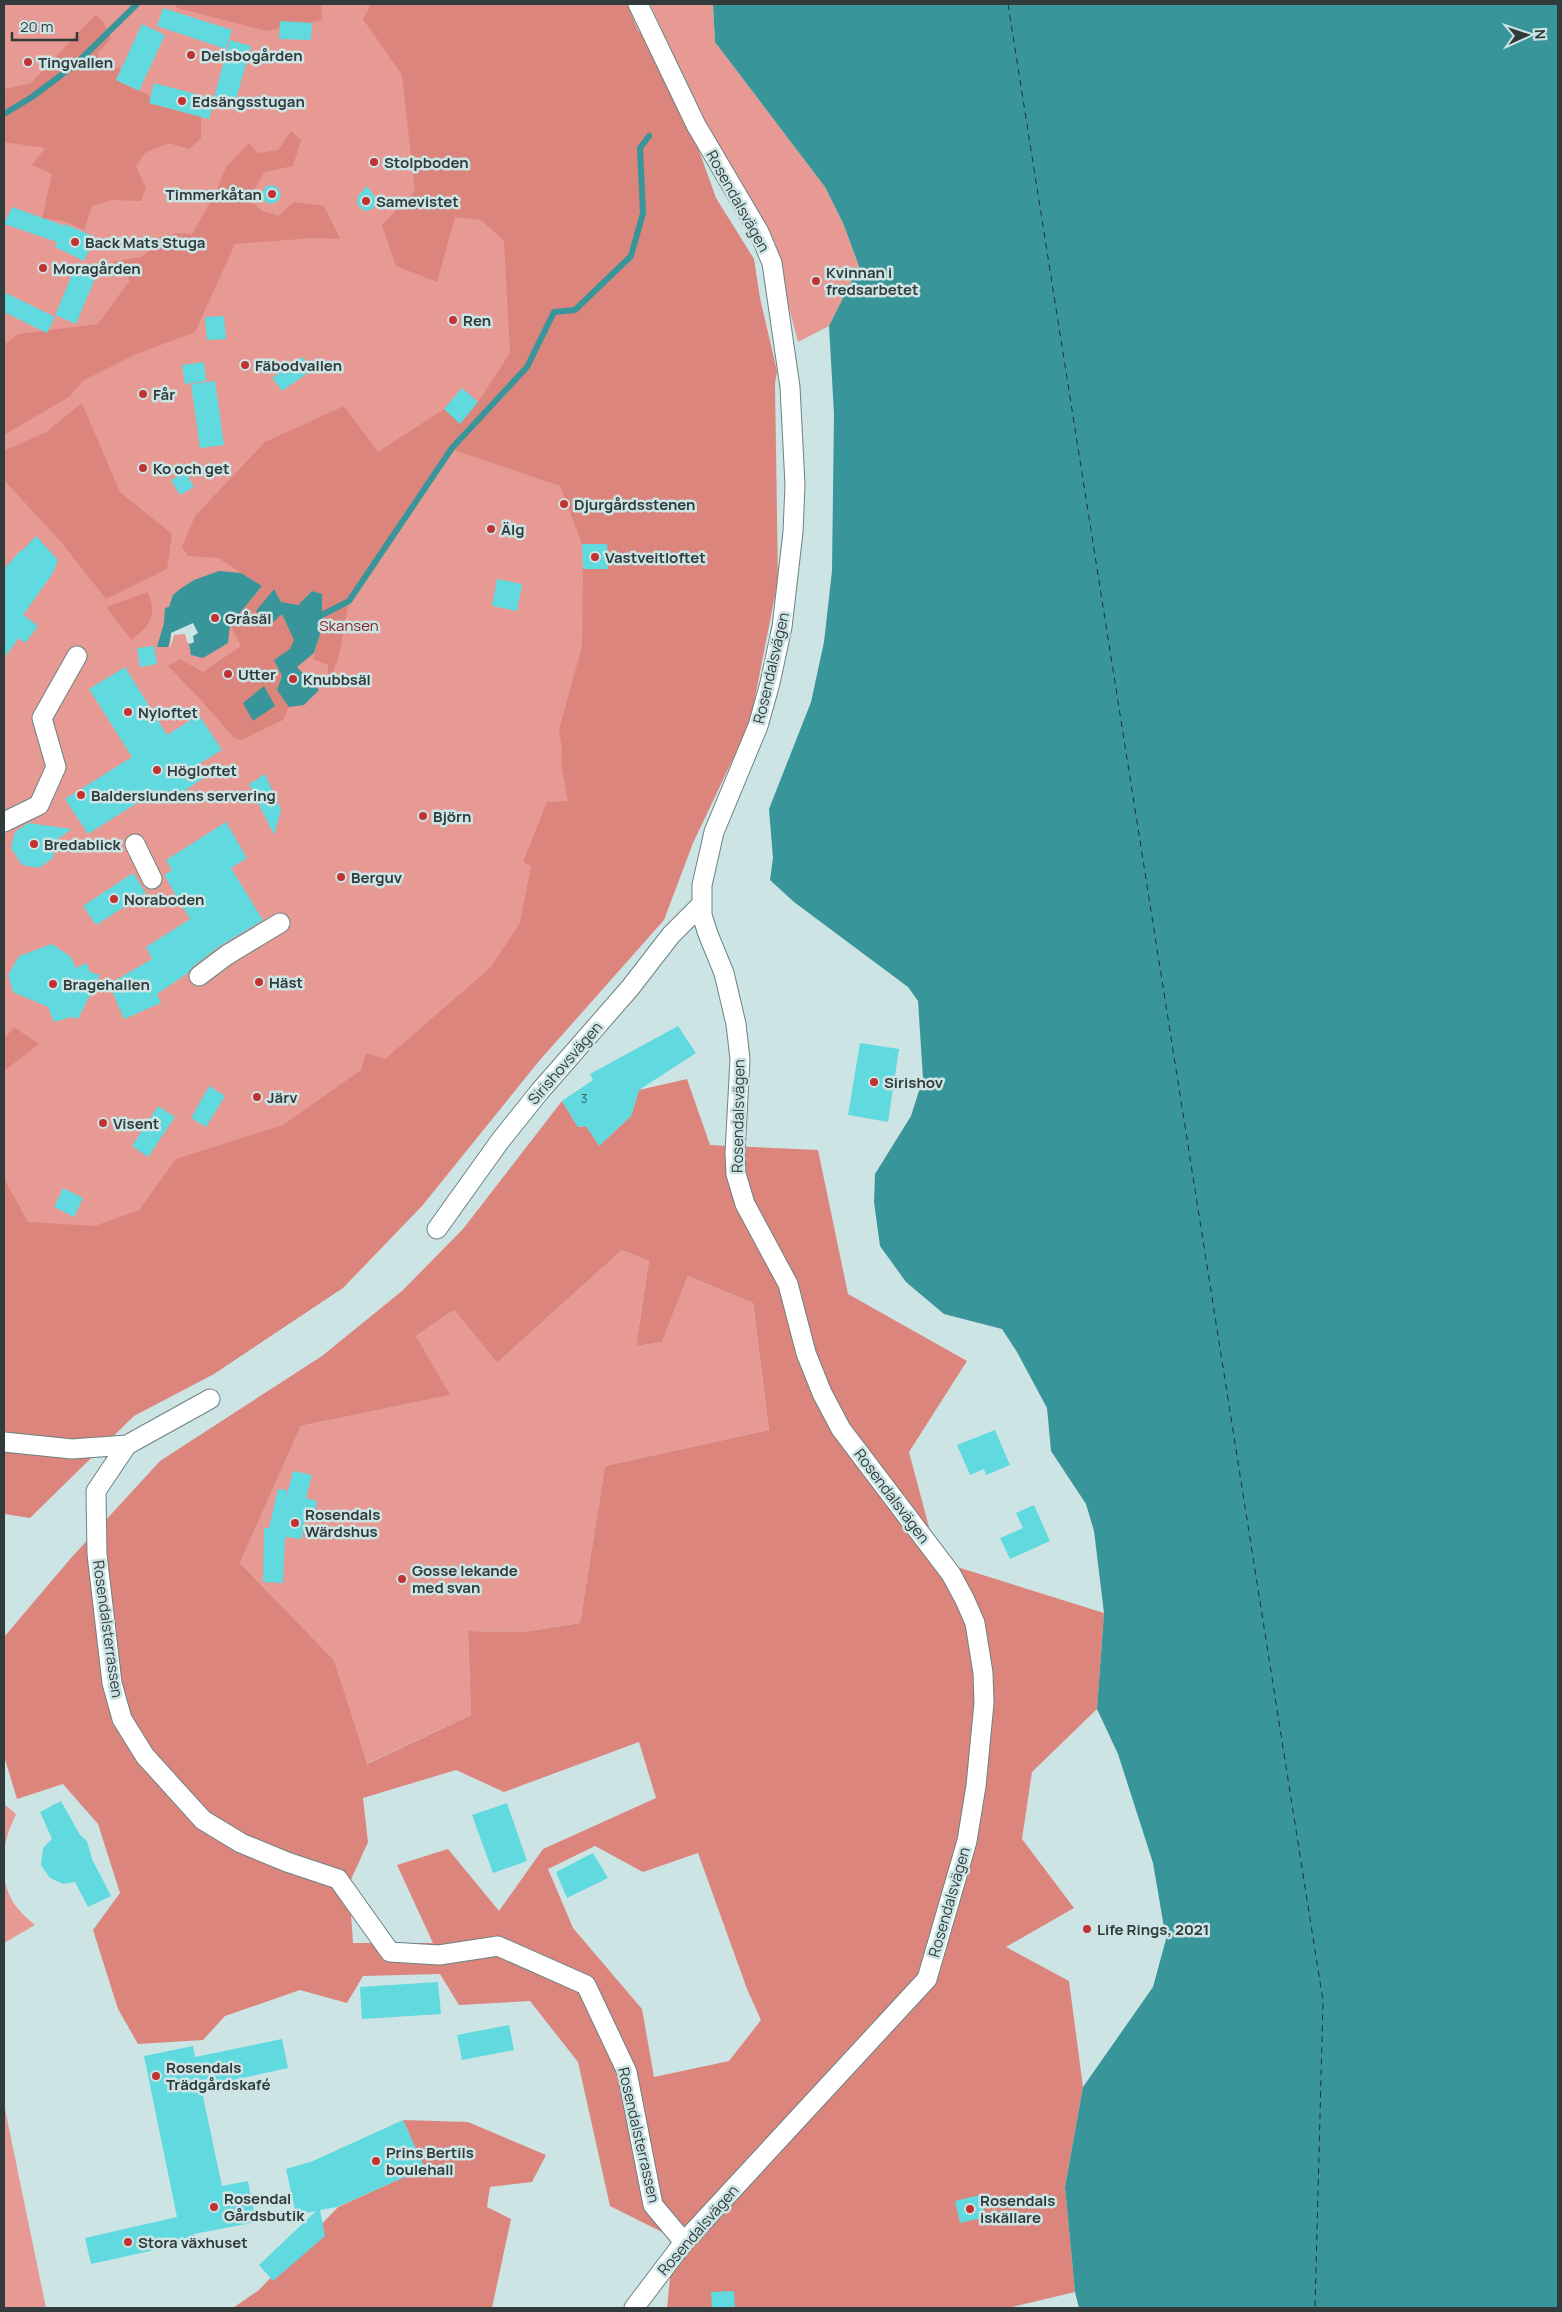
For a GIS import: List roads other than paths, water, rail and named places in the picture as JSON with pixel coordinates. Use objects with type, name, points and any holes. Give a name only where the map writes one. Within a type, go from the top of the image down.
[{"type":"street","name":"Rosendalsvägen","points":[[634,2308],[684,2242],[927,1979],[967,1841],[976,1786],[984,1703],[983,1673],[975,1623],[966,1600],[951,1574],[841,1429],[822,1393],[806,1353],[788,1284],[742,1198],[736,1174],[735,1153],[740,1087],[740,1058],[736,1024],[724,973],[708,934],[702,904],[702,885],[709,849],[758,726],[770,683],[782,627],[793,532],[794,435],[790,387],[772,263],[759,232],[696,125],[638,4]]},
{"type":"street","points":[[4,822],[39,805],[56,767],[42,718],[77,656]]},
{"type":"street","points":[[135,844],[152,879]]},
{"type":"street","name":"Sirishovsvägen","points":[[437,1229],[500,1141],[534,1098],[630,988],[671,935],[702,904]]},
{"type":"street","points":[[199,976],[227,955],[280,924]]},
{"type":"street","points":[[4,1442],[72,1449],[127,1445],[210,1399]]},
{"type":"street","name":"Rosendalsterrassen","points":[[127,1445],[96,1491],[97,1554],[112,1684],[122,1719],[145,1756],[203,1820],[241,1843],[287,1862],[338,1879],[390,1952],[440,1955],[498,1946],[586,1985],[627,2072],[653,2205],[684,2242]]},
{"type":"water","points":[[713,4],[1558,4],[1558,2308],[1079,2308],[1075,2292],[1065,2187],[1083,2087],[1153,1987],[1166,1939],[1153,1863],[1118,1754],[1097,1709],[1104,1613],[1094,1531],[1086,1504],[1051,1451],[1047,1408],[1017,1352],[1002,1329],[944,1314],[906,1282],[880,1246],[874,1202],[875,1174],[911,1116],[923,1078],[918,1001],[908,987],[794,902],[770,880],[773,858],[769,809],[811,702],[824,642],[832,571],[834,414],[829,326],[859,266],[843,223],[825,187],[715,42]]},
{"type":"water","points":[[219,571],[241,573],[262,586],[230,625],[228,643],[203,658],[191,655],[187,631],[172,633],[168,647],[157,647],[164,623],[165,608],[169,607],[173,595],[194,580]]},
{"type":"water","points":[[274,589],[281,602],[298,605],[312,591],[322,594],[322,628],[314,653],[297,667],[319,690],[304,705],[289,707],[277,690],[282,676],[274,660],[290,649],[294,640],[282,614],[271,624],[256,611]]},
{"type":"water","points":[[264,686],[275,706],[253,721],[243,703]]},
{"type":"waterway","points":[[4,114],[32,97],[76,64],[137,4]]},
{"type":"waterway","points":[[322,615],[349,601],[452,448],[527,367],[554,312],[575,310],[631,256],[643,213],[640,148],[649,136]]},
{"type":"place","name":"Delsbogården","points":[[191,55]]},
{"type":"place","name":"Tingvallen","points":[[28,62]]},
{"type":"place","name":"Edsängsstugan","points":[[182,101]]},
{"type":"place","name":"Stolpboden","points":[[374,162]]},
{"type":"place","name":"Timmerkåtan","points":[[272,194]]},
{"type":"place","name":"Samevistet","points":[[366,201]]},
{"type":"place","name":"Back Mats Stuga","points":[[75,242]]},
{"type":"place","name":"Moragården","points":[[43,268]]},
{"type":"place","name":"Kvinnan i fredsarbetet","points":[[816,281]]},
{"type":"place","name":"Ren","points":[[453,320]]},
{"type":"place","name":"Fäbodvallen","points":[[245,365]]},
{"type":"place","name":"Får","points":[[143,394]]},
{"type":"place","name":"Ko och get","points":[[143,468]]},
{"type":"place","name":"Djurgårdsstenen","points":[[564,504]]},
{"type":"place","name":"Älg","points":[[491,529]]},
{"type":"place","name":"Vastveitloftet","points":[[595,557]]},
{"type":"place","name":"Gråsäl","points":[[215,618]]},
{"type":"place","name":"Utter","points":[[228,674]]},
{"type":"place","name":"Knubbsäl","points":[[293,679]]},
{"type":"place","name":"Nyloftet","points":[[128,712]]},
{"type":"place","name":"Högloftet","points":[[157,770]]},
{"type":"place","name":"Balderslundens servering","points":[[81,795]]},
{"type":"place","name":"Björn","points":[[423,816]]},
{"type":"place","name":"Bredablick","points":[[34,844]]},
{"type":"place","name":"Berguv","points":[[341,877]]},
{"type":"place","name":"Noraboden","points":[[114,899]]},
{"type":"place","name":"Häst","points":[[259,982]]},
{"type":"place","name":"Bragehallen","points":[[53,984]]},
{"type":"place","name":"Sirishov","points":[[874,1082]]},
{"type":"place","name":"Järv","points":[[257,1097]]},
{"type":"place","name":"Visent","points":[[103,1123]]},
{"type":"place","name":"Rosendals Wärdshus","points":[[295,1523]]},
{"type":"place","name":"Gosse lekande med svan","points":[[402,1579]]},
{"type":"place","name":"Life Rings, 2021","points":[[1087,1929]]},
{"type":"place","name":"Rosendals Trädgårdskafé","points":[[156,2076]]},
{"type":"place","name":"Prins Bertils boulehall","points":[[376,2161]]},
{"type":"place","name":"Rosendal Gårdsbutik","points":[[214,2207]]},
{"type":"place","name":"Rosendals iskällare","points":[[970,2209]]},
{"type":"place","name":"Stora växhuset","points":[[128,2242]]},
{"type":"park label","name":"Skansen","points":[[349,625]]}]
